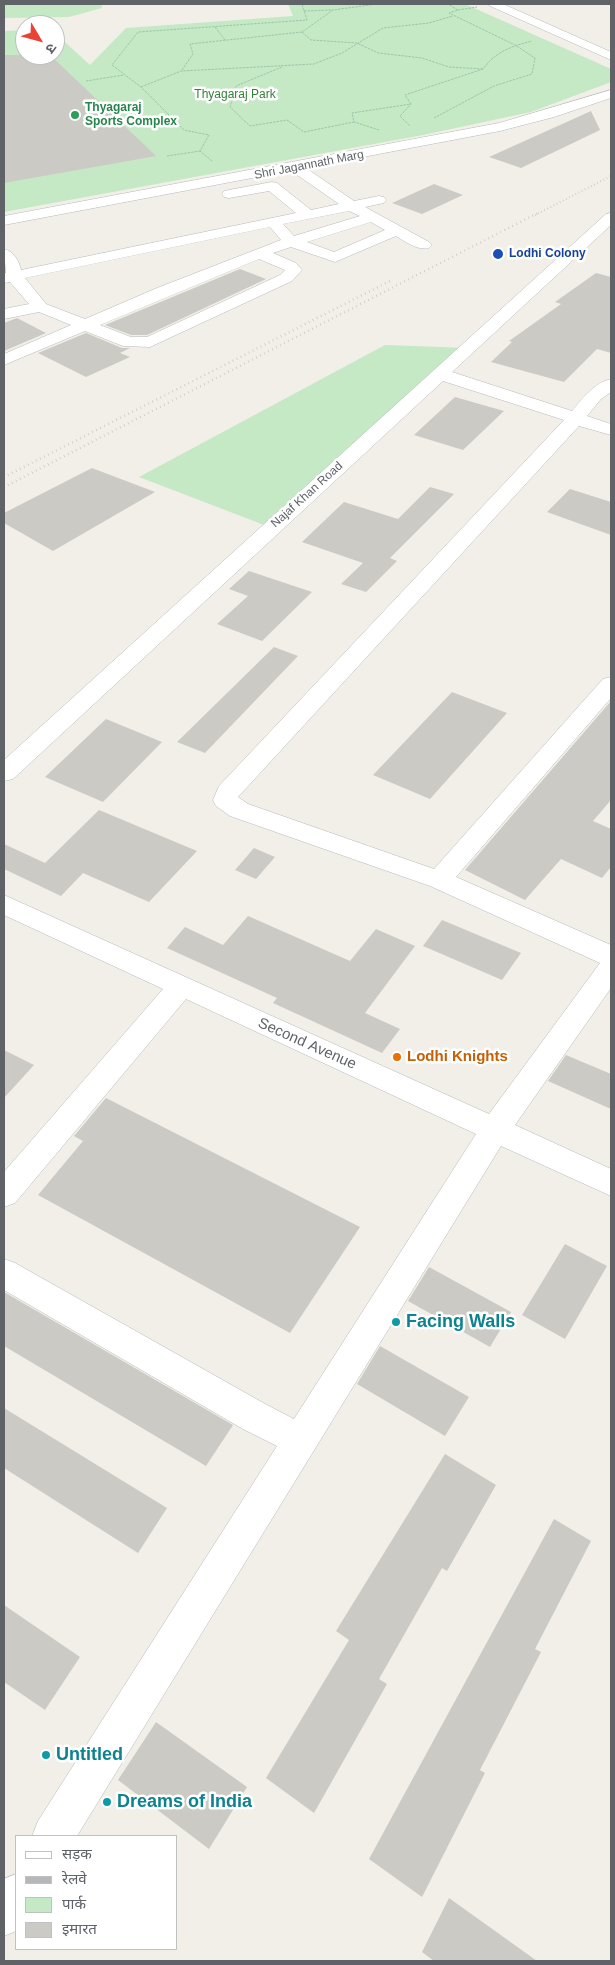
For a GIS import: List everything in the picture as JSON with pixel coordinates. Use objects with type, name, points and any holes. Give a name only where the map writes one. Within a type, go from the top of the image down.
[{"type":"street","points":[[494,4],[611,56]]},
{"type":"street","points":[[513,4],[611,46]]},
{"type":"street","name":"Shri Jagannath Marg","points":[[4,221],[295,167],[522,122],[611,94]]},
{"type":"street","points":[[295,167],[352,206],[424,244]]},
{"type":"street","points":[[229,194],[278,185],[308,215]]},
{"type":"street","points":[[244,191],[271,214],[291,242],[335,258],[397,230]]},
{"type":"street","points":[[9,277],[271,214],[308,215],[379,200]]},
{"type":"street","points":[[4,360],[259,253],[372,217]]},
{"type":"street","name":"Najaf Khan Road","points":[[4,773],[440,374],[594,243],[611,217]]},
{"type":"street","points":[[344,226],[374,241]]},
{"type":"street","points":[[320,233],[358,248]]},
{"type":"street","points":[[9,277],[40,307],[129,342],[143,344],[286,278],[294,270],[290,266],[259,253]]},
{"type":"street","points":[[4,254],[12,263],[9,277]]},
{"type":"street","points":[[4,314],[40,307]]},
{"type":"street","points":[[440,374],[611,430]]},
{"type":"street","points":[[611,384],[595,395],[576,418],[228,792],[225,800],[238,810],[439,880],[611,956]]},
{"type":"street","points":[[439,880],[611,684]]},
{"type":"street","name":"Second Avenue","points":[[4,904],[611,1183]]},
{"type":"street","points":[[54,1835],[495,1129],[611,968]]},
{"type":"street","points":[[4,1194],[181,986]]},
{"type":"street","points":[[4,1273],[255,1417],[301,1440]]},
{"type":"street","points":[[4,1915],[15,1897]]},
{"type":"path","points":[[200,151],[209,135],[184,130],[141,87],[112,65],[138,32],[307,20],[302,4]]},
{"type":"path","points":[[304,11],[333,10],[377,4]]},
{"type":"path","points":[[407,131],[494,86],[532,74],[535,58],[514,45],[453,16],[449,13],[458,10],[448,4]]},
{"type":"path","points":[[181,71],[193,54],[190,44],[302,32],[333,10]]},
{"type":"path","points":[[141,87],[181,71],[314,64],[342,53],[357,42],[383,28],[429,24],[453,16]]},
{"type":"path","points":[[215,26],[225,40]]},
{"type":"path","points":[[302,32],[311,40],[357,42],[378,53],[422,58],[449,67],[483,69]]},
{"type":"path","points":[[411,104],[405,95],[483,69],[492,58],[514,45]]},
{"type":"path","points":[[285,66],[236,86],[230,107],[250,126],[287,120],[304,132],[354,122],[382,131]]},
{"type":"path","points":[[86,81],[124,74]]},
{"type":"path","points":[[354,122],[352,113],[411,104]]},
{"type":"path","points":[[411,104],[400,116],[431,141]]},
{"type":"path","points":[[167,156],[200,151],[212,161]]},
{"type":"green space","points":[[4,4],[101,4],[102,8],[69,17],[65,17],[65,15],[15,15],[15,18],[4,18]]},
{"type":"green space","name":"Thyagaraj Park","points":[[288,4],[465,4],[611,69],[611,82],[531,112],[423,135],[4,212],[4,31],[15,30],[15,65],[65,65],[65,42],[90,65],[126,28],[293,16]]},
{"type":"green space","points":[[385,345],[467,348],[272,528],[139,477]]},
{"type":"building","points":[[4,55],[15,55],[15,65],[60,65],[156,156],[4,183]]},
{"type":"building","points":[[591,111],[600,130],[521,168],[489,157]]},
{"type":"building","points":[[434,184],[463,195],[422,214],[392,203]]},
{"type":"building","points":[[240,269],[266,279],[147,335],[131,335],[105,325]]},
{"type":"building","points":[[596,273],[611,277],[611,353],[597,349],[564,382],[491,362],[512,342],[509,341],[561,304],[555,302]]},
{"type":"building","points":[[17,318],[46,333],[4,351],[4,323]]},
{"type":"building","points":[[86,333],[122,348],[130,348],[120,353],[130,357],[86,377],[38,353]]},
{"type":"building","points":[[455,397],[504,411],[463,450],[414,435]]},
{"type":"building","points":[[92,468],[155,492],[53,551],[4,523],[4,513]]},
{"type":"building","points":[[430,487],[454,494],[390,558],[397,561],[366,592],[341,584],[363,563],[302,542],[344,502],[398,519]]},
{"type":"building","points":[[570,489],[611,502],[611,535],[547,512]]},
{"type":"building","points":[[249,571],[312,592],[262,641],[217,624],[248,596],[229,589]]},
{"type":"building","points":[[274,647],[298,656],[205,753],[177,742]]},
{"type":"building","points":[[452,692],[507,713],[430,799],[373,775]]},
{"type":"building","points":[[611,701],[611,800],[593,821],[611,829],[611,867],[602,878],[561,859],[525,900],[465,870]]},
{"type":"building","points":[[106,719],[162,742],[103,802],[45,777]]},
{"type":"building","points":[[99,810],[197,851],[149,902],[83,873],[61,896],[4,869],[4,844],[45,863]]},
{"type":"building","points":[[254,848],[275,857],[256,879],[235,870]]},
{"type":"building","points":[[248,916],[350,961],[376,929],[415,946],[365,1013],[400,1029],[382,1053],[273,1003],[277,998],[167,948],[185,927],[223,945]]},
{"type":"building","points":[[442,920],[521,953],[502,980],[423,946]]},
{"type":"building","points":[[4,1050],[34,1065],[4,1098]]},
{"type":"building","points":[[566,1055],[611,1074],[611,1109],[548,1081]]},
{"type":"building","points":[[106,1098],[360,1227],[290,1333],[38,1195],[83,1141],[74,1136]]},
{"type":"building","points":[[565,1244],[607,1266],[565,1339],[522,1315]]},
{"type":"building","points":[[429,1267],[511,1312],[490,1347],[408,1301]]},
{"type":"building","points":[[4,1292],[233,1425],[206,1466],[4,1346]]},
{"type":"building","points":[[380,1346],[469,1397],[445,1436],[357,1384]]},
{"type":"building","points":[[4,1408],[167,1508],[138,1553],[4,1468]]},
{"type":"building","points":[[445,1454],[496,1485],[447,1571],[442,1568],[379,1679],[387,1684],[314,1813],[266,1778],[349,1640],[336,1631]]},
{"type":"building","points":[[554,1519],[591,1541],[535,1649],[541,1652],[480,1770],[485,1773],[422,1897],[369,1859]]},
{"type":"building","points":[[4,1605],[80,1657],[45,1710],[4,1682]]},
{"type":"building","points":[[156,1722],[247,1787],[209,1849],[118,1780]]},
{"type":"building","points":[[449,1898],[537,1961],[434,1961],[422,1952]]},
{"type":"railway","points":[[535,215],[611,176]]},
{"type":"railway","points":[[4,487],[538,213]]},
{"type":"railway","points":[[4,477],[392,280]]},
{"type":"place","name":"Thyagaraj Sports Complex","points":[[75,115]]},
{"type":"place","name":"Lodhi Colony","points":[[498,254]]},
{"type":"place","name":"Lodhi Knights","points":[[397,1057]]},
{"type":"place","name":"Facing Walls","points":[[396,1322]]},
{"type":"place","name":"Untitled","points":[[46,1755]]},
{"type":"place","name":"Dreams of India","points":[[107,1802]]}]
